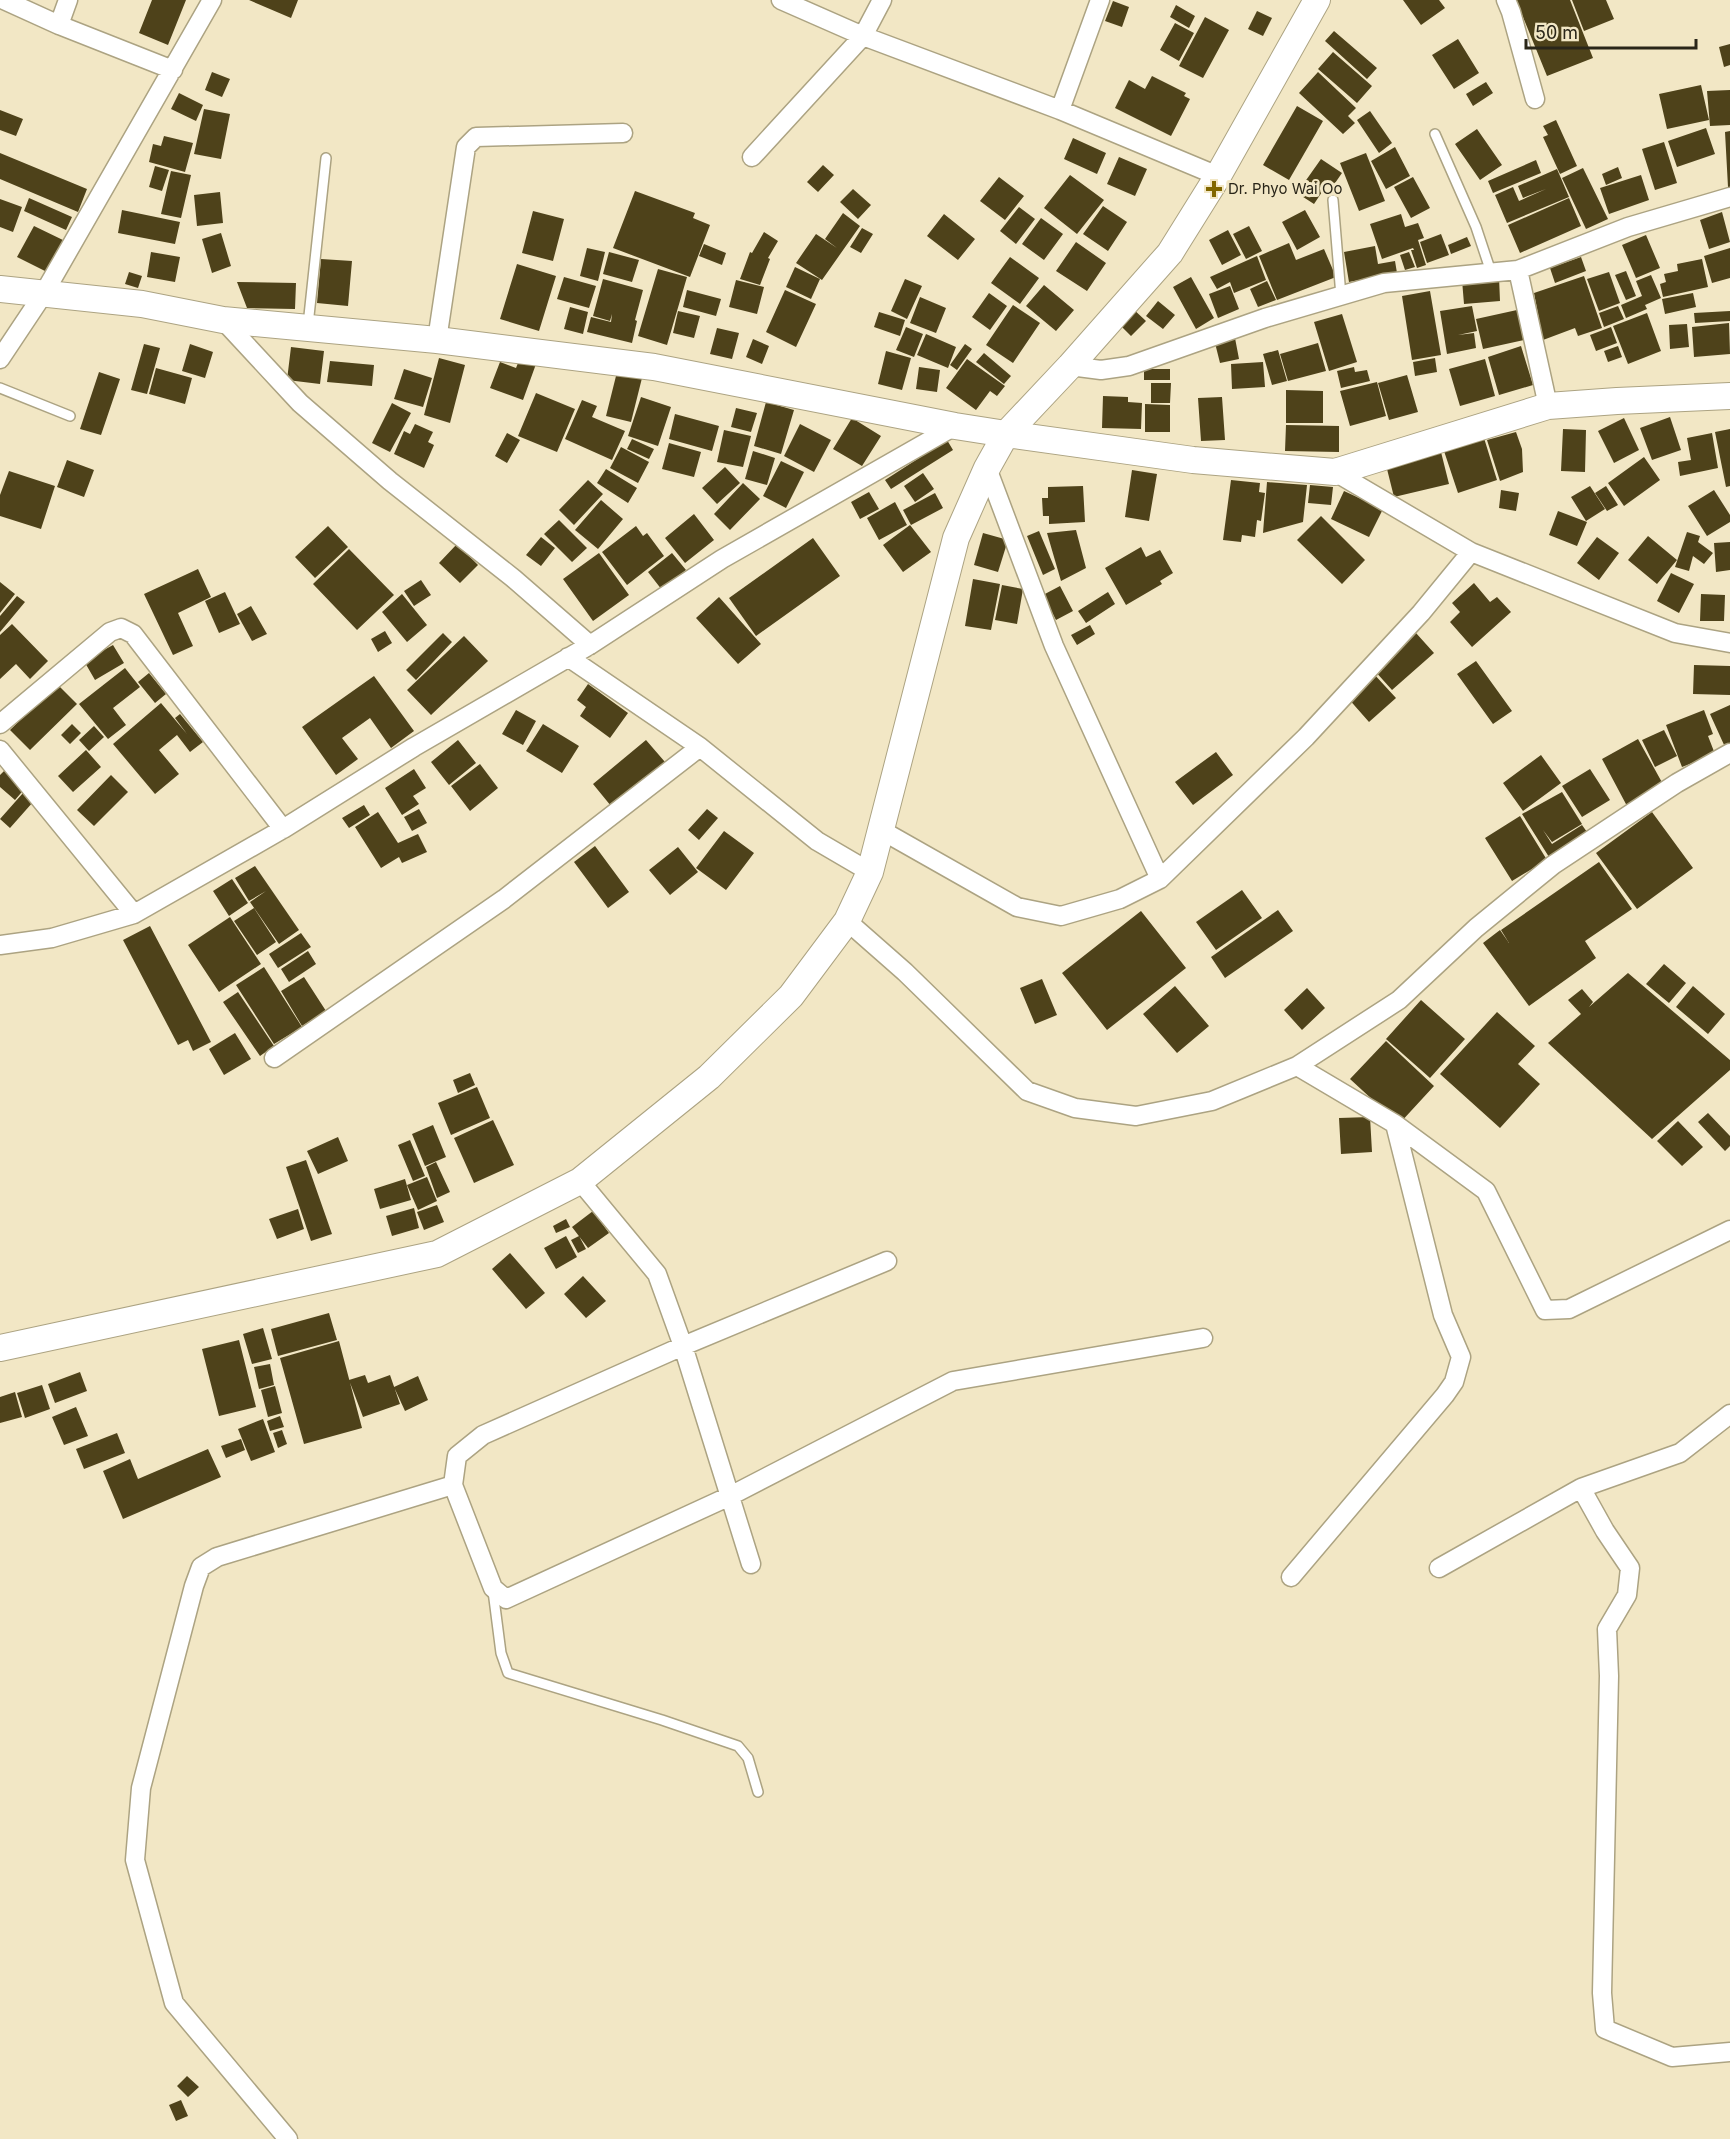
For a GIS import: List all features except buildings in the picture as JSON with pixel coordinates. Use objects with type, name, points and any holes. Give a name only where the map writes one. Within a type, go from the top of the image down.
[{"type":"street","points":[[4,0],[59,25],[173,70]]},
{"type":"street","points":[[59,25],[68,0]]},
{"type":"street","points":[[0,358],[44,293],[212,0]]},
{"type":"street","points":[[781,0],[862,36],[1060,111],[1218,176]]},
{"type":"street","points":[[752,158],[862,36],[882,0]]},
{"type":"street","points":[[1060,111],[1100,0]]},
{"type":"street","points":[[0,1348],[436,1254],[580,1181],[709,1077],[791,996],[846,921],[870,872],[956,538],[987,468],[1006,434],[1170,253],[1218,176],[1317,0]]},
{"type":"street","points":[[1506,0],[1512,12],[1535,99]]},
{"type":"street","points":[[437,340],[466,147],[476,137],[623,132]]},
{"type":"street","points":[[1070,366],[1101,370],[1129,366],[1265,318],[1384,284],[1518,270],[1628,227],[1730,197]]},
{"type":"street","points":[[1518,270],[1548,406]]},
{"type":"street","points":[[0,289],[142,304],[223,320],[437,340],[654,367],[954,426],[1193,460],[1335,472],[1548,406],[1730,396]]},
{"type":"street","points":[[223,320],[300,403],[390,481],[513,578],[590,645]]},
{"type":"street","points":[[0,945],[52,938],[134,914],[283,829],[414,747],[590,645],[722,559],[954,426]]},
{"type":"street","points":[[987,468],[1054,646],[1160,879]]},
{"type":"street","points":[[1335,472],[1471,552],[1675,633],[1730,643]]},
{"type":"street","points":[[881,830],[1017,907],[1061,916],[1120,899],[1160,879],[1306,737],[1421,613],[1471,552]]},
{"type":"street","points":[[0,724],[110,632],[121,628],[133,634],[283,829]]},
{"type":"street","points":[[568,657],[700,747],[816,841],[870,872]]},
{"type":"street","points":[[274,1058],[504,899],[700,747]]},
{"type":"street","points":[[0,750],[134,914]]},
{"type":"street","points":[[846,921],[905,972],[1027,1091],[1075,1108],[1136,1116],[1212,1101],[1297,1066],[1399,1000],[1476,928],[1553,865],[1677,783],[1730,753]]},
{"type":"street","points":[[1297,1066],[1395,1124],[1486,1191],[1545,1310],[1569,1309],[1730,1230]]},
{"type":"street","points":[[1291,1577],[1445,1395],[1454,1382],[1461,1357],[1443,1315],[1395,1124]]},
{"type":"street","points":[[580,1181],[657,1274],[683,1346],[751,1564]]},
{"type":"street","points":[[888,1261],[683,1346],[483,1435],[458,1456],[453,1485],[492,1588],[506,1599],[730,1496],[953,1381],[1203,1338]]},
{"type":"street","points":[[1439,1568],[1581,1488],[1680,1453],[1730,1414]]},
{"type":"street","points":[[288,2139],[174,2003],[135,1860],[141,1788],[194,1586],[201,1568],[217,1557],[453,1485]]},
{"type":"street","points":[[1581,1488],[1605,1531],[1630,1568],[1627,1595],[1607,1629],[1609,1676],[1602,1993],[1605,2029],[1672,2057],[1730,2052]]},
{"type":"lane","points":[[1435,134],[1476,227],[1491,272]]},
{"type":"lane","points":[[307,328],[326,158]]},
{"type":"lane","points":[[1333,200],[1341,296]]},
{"type":"lane","points":[[0,388],[70,416]]},
{"type":"lane","points":[[492,1588],[501,1653],[508,1673],[738,1746],[748,1758],[758,1792]]},
{"type":"place","name":"Dr. Phyo Wai Oo","points":[[1214,189]]}]
